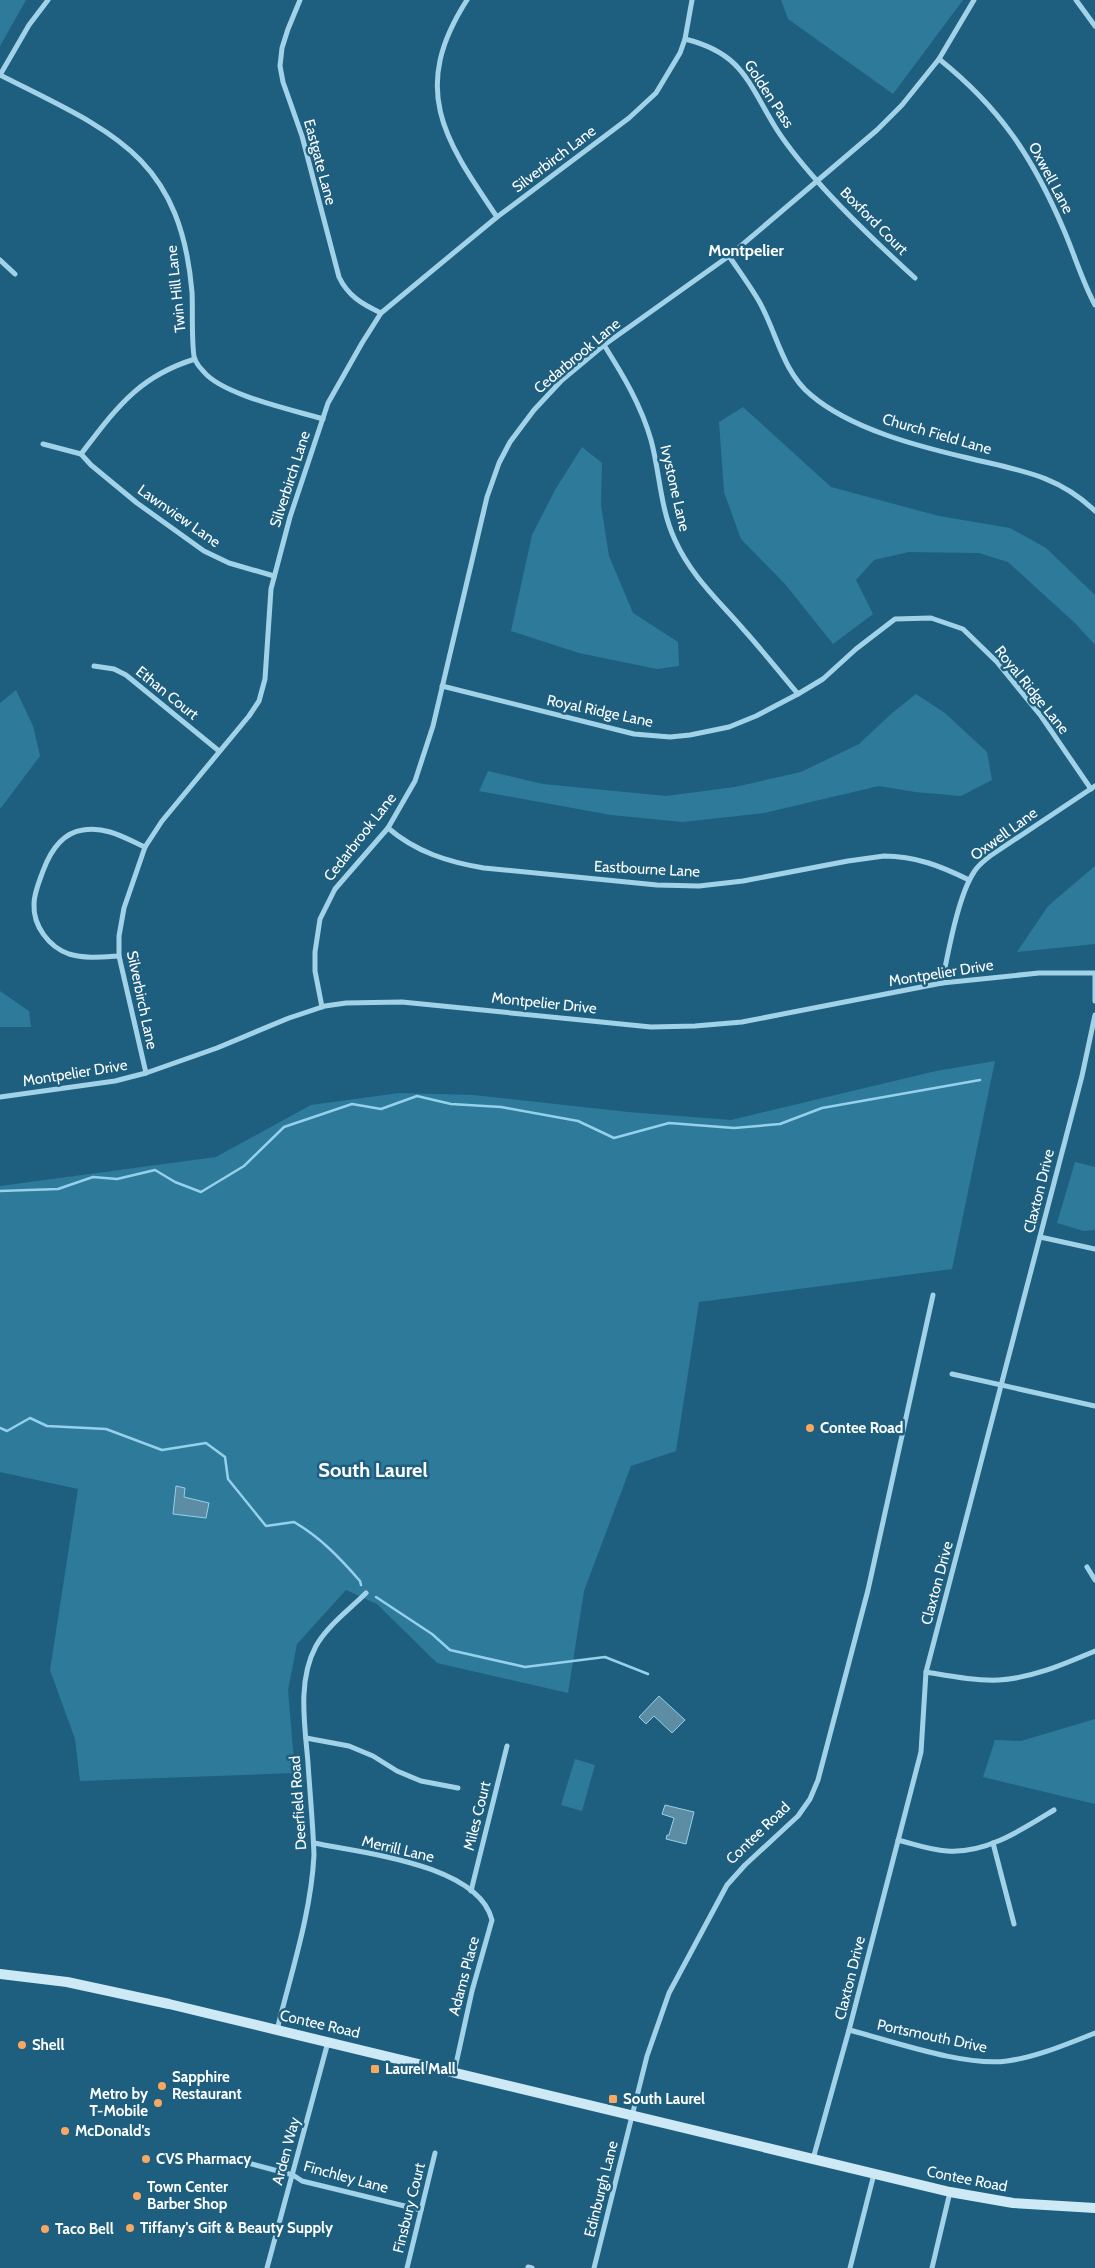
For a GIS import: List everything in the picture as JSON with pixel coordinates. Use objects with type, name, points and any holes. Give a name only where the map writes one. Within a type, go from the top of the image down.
[{"type":"street","points":[[0,75],[29,25],[48,0]]},
{"type":"street","name":"Eastgate Lane","points":[[300,0],[282,48],[280,66],[283,82],[302,136],[339,277],[344,288],[353,298],[381,313]]},
{"type":"street","points":[[467,0],[454,23],[442,52],[438,77],[438,100],[442,120],[452,146],[466,172],[497,217]]},
{"type":"street","name":"Silverbirch Lane","points":[[146,1073],[119,956],[119,936],[124,908],[145,847],[162,821],[250,715],[262,690],[267,664],[270,600],[274,576],[290,517],[322,419],[340,380],[381,313],[497,217],[629,118],[656,92],[671,69],[685,38],[692,0]]},
{"type":"street","name":"Cedarbrook Lane","points":[[322,1007],[315,971],[315,952],[320,919],[335,890],[388,828],[409,794],[420,770],[433,726],[487,497],[504,451],[534,410],[562,380],[604,345],[729,256],[818,182],[902,105],[939,59],[974,0]]},
{"type":"street","points":[[1076,0],[1095,26]]},
{"type":"street","name":"Golden Pass","points":[[685,38],[718,50],[741,70],[787,144],[818,182]]},
{"type":"street","name":"Oxwell Lane","points":[[939,59],[961,77],[985,101],[1030,159],[1062,225],[1095,305]]},
{"type":"street","name":"Twin Hill Lane","points":[[0,75],[74,112],[102,129],[142,160],[161,184],[176,214],[187,249],[193,301],[195,359]]},
{"type":"street","name":"Boxford Court","points":[[818,182],[871,239],[915,278]]},
{"type":"street","name":"Church Field Lane","points":[[729,256],[760,303],[789,369],[810,394],[826,407],[842,416],[914,444],[1041,476],[1075,492],[1095,511]]},
{"type":"street","points":[[0,260],[15,274]]},
{"type":"street","name":"Ivystone Lane","points":[[604,345],[627,381],[644,419],[655,459],[661,497],[668,524],[683,558],[714,599],[744,629],[798,694]]},
{"type":"street","points":[[43,444],[81,454],[110,417],[136,389],[173,366],[195,359],[205,373],[226,388],[322,419]]},
{"type":"street","name":"Lawnview Lane","points":[[81,454],[91,465],[137,503],[204,551],[229,563],[274,576]]},
{"type":"street","name":"Royal Ridge Lane","points":[[442,686],[634,734],[670,737],[710,732],[756,716],[823,679],[895,619],[931,618],[963,629],[997,662],[1041,716],[1093,787]]},
{"type":"street","name":"Ethan Court","points":[[94,666],[114,669],[126,675],[219,751]]},
{"type":"street","name":"Oxwell Lane","points":[[942,983],[950,945],[969,880],[976,868],[990,856],[1093,787]]},
{"type":"street","name":"Eastbourne Lane","points":[[388,828],[414,846],[456,863],[632,882],[677,886],[724,884],[884,856],[907,857],[928,862],[969,880]]},
{"type":"street","points":[[119,956],[69,954],[53,944],[37,922],[34,904],[35,893],[53,849],[71,834],[82,830],[99,830],[117,834],[145,847]]},
{"type":"street","name":"Montpelier Drive","points":[[0,1097],[114,1081],[146,1073],[322,1007],[346,1003],[402,1002],[651,1027],[695,1026],[752,1020],[942,983],[1039,973],[1095,974]]},
{"type":"street","points":[[1095,974],[1095,1001]]},
{"type":"street","name":"Claxton Drive","points":[[813,2159],[849,2030],[921,1752],[926,1672],[1040,1238],[1084,1066],[1095,1015]]},
{"type":"street","points":[[1040,1238],[1095,1249]]},
{"type":"street","name":"Contee Road","points":[[632,2116],[646,2056],[662,2008],[722,1894],[727,1885],[745,1865],[798,1816],[810,1798],[818,1780],[869,1587],[933,1295]]},
{"type":"street","points":[[952,1374],[1095,1406]]},
{"type":"street","points":[[1087,1567],[1095,1580]]},
{"type":"street","name":"Deerfield Road","points":[[278,2030],[312,1888],[314,1843],[304,1688],[312,1654],[326,1632],[366,1593]]},
{"type":"street","points":[[926,1672],[969,1679],[1013,1679],[1036,1674],[1095,1651]]},
{"type":"street","points":[[306,1738],[349,1746],[421,1781],[458,1788]]},
{"type":"street","name":"Miles Court","points":[[471,1891],[507,1746]]},
{"type":"street","points":[[898,1840],[948,1851],[968,1849],[993,1842],[1033,1823],[1054,1810]]},
{"type":"street","points":[[993,1842],[1014,1924]]},
{"type":"street","name":"Merrill Lane","points":[[314,1843],[427,1866],[457,1881],[471,1891]]},
{"type":"street","name":"Adams Place","points":[[454,2073],[472,1991],[492,1920],[490,1914],[471,1891]]},
{"type":"street","name":"Contee Road","points":[[0,1974],[67,1982],[328,2041],[950,2192],[1013,2203],[1095,2208]]},
{"type":"street","name":"Portsmouth Drive","points":[[849,2030],[962,2059],[987,2062],[1008,2061],[1029,2056],[1095,2033]]},
{"type":"street","name":"Arden Way","points":[[267,2268],[328,2041]]},
{"type":"street","name":"Edinburgh Lane","points":[[594,2268],[632,2116]]},
{"type":"street","name":"Finsbury Court","points":[[407,2268],[435,2153]]},
{"type":"street","name":"Finchley Lane","points":[[237,2160],[293,2175],[302,2181],[421,2210]]},
{"type":"street","points":[[850,2268],[874,2174]]},
{"type":"street","points":[[932,2268],[950,2192]]},
{"type":"shaded area","points":[[0,0],[26,0],[0,46]]},
{"type":"shaded area","points":[[781,0],[963,0],[893,94],[788,19]]},
{"type":"shaded area","points":[[743,407],[831,487],[939,516],[1010,528],[1046,548],[1095,595],[1095,645],[1076,624],[1008,562],[979,553],[909,552],[874,560],[856,580],[873,614],[833,644],[785,584],[741,539],[724,492],[719,422]]},
{"type":"shaded area","points":[[582,447],[602,463],[601,505],[609,556],[633,613],[678,642],[679,666],[657,669],[579,653],[511,631],[532,535],[555,490]]},
{"type":"shaded area","points":[[16,690],[33,726],[40,756],[0,809],[0,703]]},
{"type":"shaded area","points":[[916,694],[945,713],[987,752],[992,780],[961,796],[915,792],[879,786],[764,813],[683,822],[611,815],[479,791],[488,771],[543,784],[666,796],[735,787],[801,772],[859,744]]},
{"type":"shaded area","points":[[1095,866],[1095,944],[1017,952],[1048,906]]},
{"type":"shaded area","points":[[0,991],[29,1011],[31,1027],[0,1027]]},
{"type":"shaded area","points":[[995,1061],[952,1269],[699,1302],[676,1451],[631,1466],[584,1591],[568,1693],[437,1663],[377,1604],[346,1590],[297,1644],[288,1690],[295,1773],[80,1781],[75,1739],[50,1670],[78,1489],[0,1472],[0,1186],[216,1157],[311,1105],[399,1093],[473,1095],[628,1112],[731,1120],[936,1071]]},
{"type":"shaded area","points":[[1075,1162],[1095,1167],[1095,1230],[1084,1231],[1057,1223]]},
{"type":"shaded area","points":[[176,1486],[185,1488],[184,1497],[209,1503],[206,1518],[173,1514]]},
{"type":"shaded area","points":[[659,1696],[685,1720],[672,1733],[654,1716],[646,1724],[639,1717]]},
{"type":"shaded area","points":[[1095,1719],[1095,1804],[983,1777],[995,1740],[1021,1741]]},
{"type":"shaded area","points":[[575,1759],[595,1765],[582,1811],[561,1805]]},
{"type":"shaded area","points":[[665,1805],[694,1812],[686,1844],[666,1839],[674,1818],[662,1814]]},
{"type":"waterway","points":[[0,1191],[58,1189],[93,1177],[117,1179],[155,1170],[175,1182],[201,1192],[244,1166],[284,1127],[352,1104],[381,1109],[417,1096],[451,1104],[501,1107],[578,1121],[614,1138],[669,1123],[734,1128],[780,1124],[822,1108],[980,1080]]},
{"type":"waterway","points":[[0,1428],[7,1431],[30,1418],[47,1426],[106,1429],[162,1450],[206,1443],[225,1457],[228,1479],[266,1526],[294,1522],[329,1548],[360,1581],[361,1585]]},
{"type":"waterway","points":[[376,1597],[432,1634],[450,1650],[525,1667],[605,1657],[648,1674]]},
{"type":"place","name":"Contee Road","points":[[810,1428]]},
{"type":"place","name":"Shell","points":[[22,2045]]},
{"type":"place","name":"Laurel Mall","points":[[375,2069]]},
{"type":"place","name":"Sapphire Restaurant","points":[[162,2086]]},
{"type":"place","name":"South Laurel","points":[[613,2099]]},
{"type":"place","name":"Metro by T-Mobile","points":[[158,2103]]},
{"type":"place","name":"McDonald's","points":[[65,2131]]},
{"type":"place","name":"CVS Pharmacy","points":[[146,2159]]},
{"type":"place","name":"Town Center Barber Shop","points":[[137,2196]]},
{"type":"place","name":"Tiffany's Gift & Beauty Supply","points":[[130,2228]]},
{"type":"place","name":"Taco Bell","points":[[45,2229]]},
{"type":"district","name":"Montpelier","points":[[746,250]]},
{"type":"district","name":"South Laurel","points":[[373,1470]]}]
